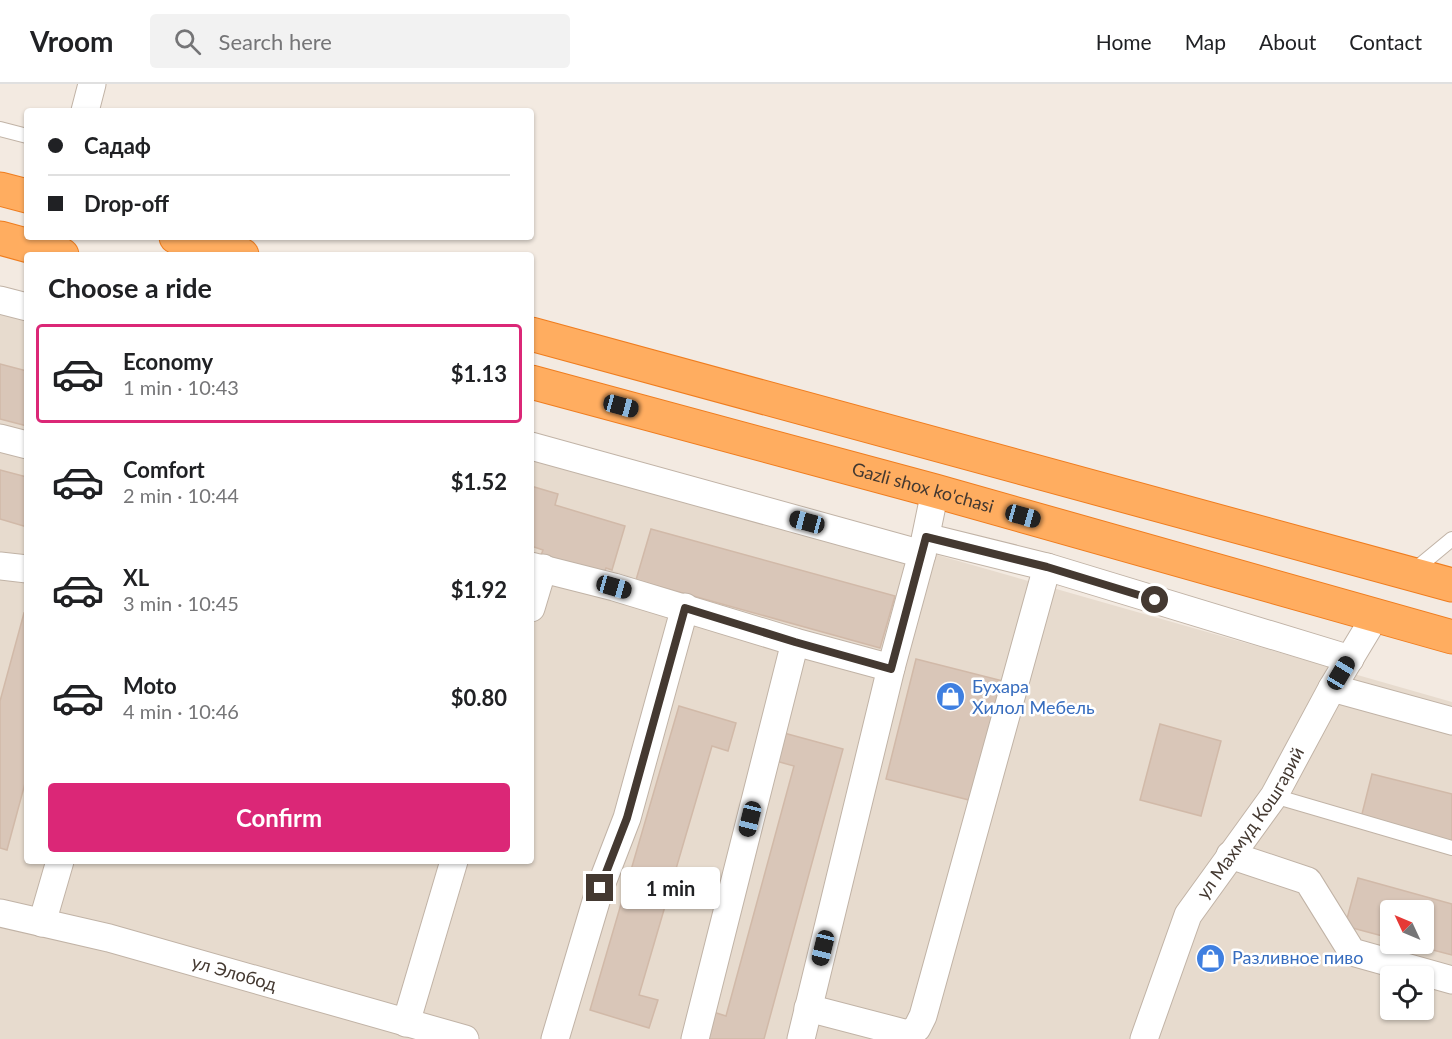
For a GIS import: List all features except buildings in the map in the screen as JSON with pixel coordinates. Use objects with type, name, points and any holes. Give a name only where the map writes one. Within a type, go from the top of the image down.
[{"type":"highway","points":[[0,189],[24,195]]},
{"type":"highway","points":[[0,238],[51,252]]},
{"type":"highway","points":[[187,240],[231,252]]},
{"type":"highway","points":[[534,335],[1452,585]]},
{"type":"highway","name":"Gazli shox ko'chasi","points":[[534,383],[935,491],[1452,637]]},
{"type":"street","points":[[86,108],[92,84]]},
{"type":"street","points":[[0,300],[24,306]]},
{"type":"street","points":[[0,438],[24,444]]},
{"type":"street","points":[[534,447],[924,546],[1047,567],[1350,659]]},
{"type":"street","points":[[801,1039],[891,669],[924,546],[935,491]]},
{"type":"street","points":[[0,566],[24,569]]},
{"type":"street","points":[[534,588],[537,567],[891,669]]},
{"type":"street","points":[[808,1008],[908,1034],[917,1029],[929,993],[1047,567]]},
{"type":"street","points":[[555,1039],[600,888],[627,818],[685,608]]},
{"type":"street","name":"ул Махмуд Кошгарий","points":[[1144,1039],[1188,915],[1274,796],[1332,688],[1376,615]]},
{"type":"street","points":[[694,1039],[795,642]]},
{"type":"street","points":[[1332,688],[1452,721]]},
{"type":"street","points":[[1230,855],[1308,881],[1352,952],[1452,980]]},
{"type":"street","points":[[42,923],[59,864]]},
{"type":"street","points":[[406,1023],[453,864]]},
{"type":"street","name":"ул Элобод","points":[[0,913],[109,938],[465,1039]]},
{"type":"lane","points":[[0,129],[24,135]]},
{"type":"lane","points":[[1410,573],[1452,539]]},
{"type":"lane","points":[[1274,796],[1452,848]]},
{"type":"shaded area","points":[[0,287],[24,294],[24,864],[534,864],[534,440],[1452,702],[1452,1039],[0,1039]]},
{"type":"place","name":"Бухара Хилол Мебель","points":[[951,697]]},
{"type":"place","name":"Разливное пиво","points":[[1211,958]]},
{"type":"route","points":[[600,888],[627,818],[685,608],[891,669],[926,537],[1047,567],[1155,600]]}]
